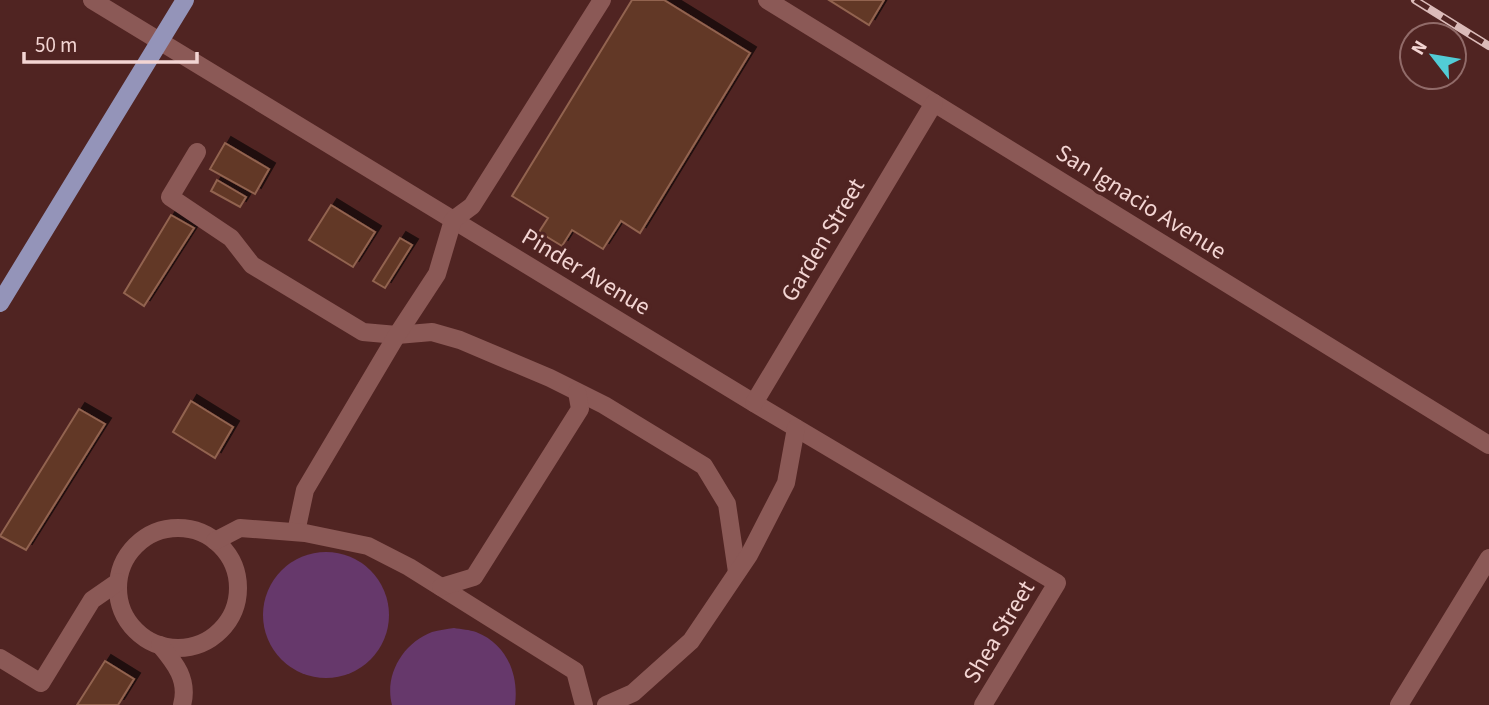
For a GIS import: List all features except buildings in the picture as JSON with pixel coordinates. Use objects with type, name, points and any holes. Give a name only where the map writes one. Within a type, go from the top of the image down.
[{"type":"main road","points":[[0,303],[185,0]]},
{"type":"street","name":"Pinder Avenue","points":[[92,0],[754,403],[1056,583]]},
{"type":"street","points":[[296,532],[305,490],[397,335],[437,274],[453,220],[472,206],[602,0]]},
{"type":"street","name":"San Ignacio Avenue","points":[[767,0],[1489,445]]},
{"type":"street","name":"Garden Street","points":[[754,403],[934,103]]},
{"type":"street","points":[[197,152],[170,198],[232,237],[252,265],[363,332],[397,335],[432,332],[460,340],[577,391],[704,466],[727,504],[737,572]]},
{"type":"street","points":[[441,587],[474,577],[580,409],[577,391]]},
{"type":"street","points":[[606,705],[633,693],[691,641],[749,555],[786,483],[796,428]]},
{"type":"street","points":[[168,528],[187,528],[206,534],[215,541],[232,561],[237,580],[237,599],[230,617],[218,633],[200,643],[180,648],[160,645],[142,636],[128,621],[120,602],[118,582],[124,562],[135,546],[150,535],[168,528]]},
{"type":"street","points":[[215,541],[240,528],[296,532],[368,545],[575,671],[584,705]]},
{"type":"street","points":[[1399,705],[1489,558]]},
{"type":"street","points":[[0,659],[41,683],[92,600],[118,582]]},
{"type":"street","name":"Shea Street","points":[[984,705],[1056,583]]},
{"type":"street","points":[[160,645],[180,670],[184,697],[181,705]]},
{"type":"shaded area","points":[[326,552],[350,557],[371,570],[384,591],[389,615],[384,639],[371,660],[350,673],[326,678],[302,673],[281,660],[268,639],[263,615],[268,591],[281,570],[302,557]]},
{"type":"shaded area","points":[[454,628],[474,631],[487,637],[503,652],[513,672],[515,705],[392,705],[390,694],[393,672],[404,652],[432,632]]},
{"type":"railway","points":[[1415,0],[1489,46]]}]
